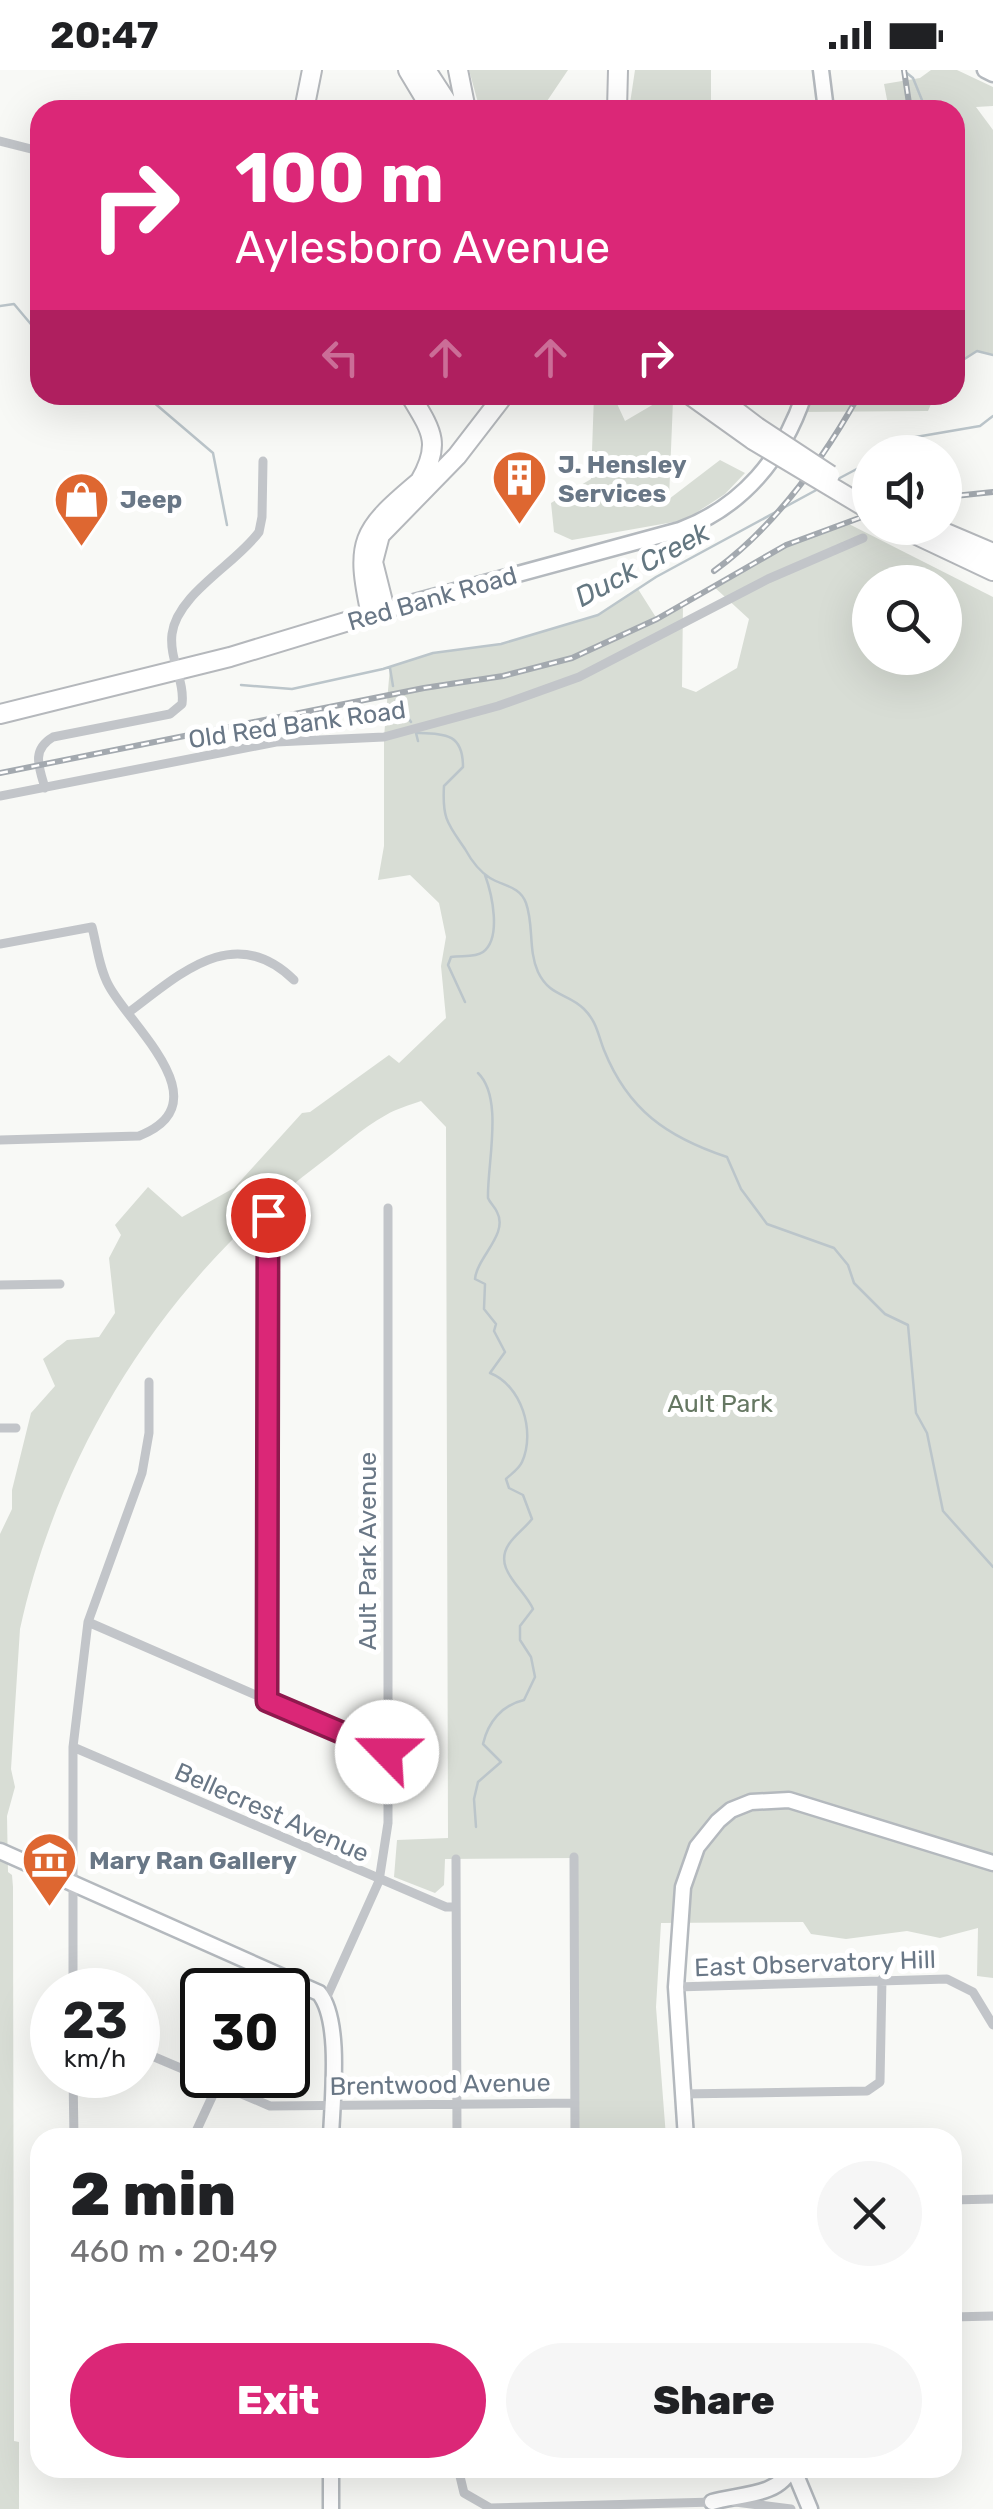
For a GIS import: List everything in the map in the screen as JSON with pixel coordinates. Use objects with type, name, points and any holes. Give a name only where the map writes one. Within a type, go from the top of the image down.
[{"type":"highway","points":[[306,100],[312,70]]},
{"type":"highway","points":[[408,70],[426,100]]},
{"type":"highway","points":[[426,70],[446,100]]},
{"type":"highway","points":[[458,70],[464,100]]},
{"type":"highway","points":[[608,100],[610,70]]},
{"type":"highway","points":[[616,100],[618,70]]},
{"type":"highway","points":[[415,405],[433,440],[434,454],[420,481]]},
{"type":"highway","points":[[426,405],[455,452]]},
{"type":"highway","points":[[378,612],[361,566],[364,540],[377,520],[455,452],[486,405]]},
{"type":"highway","points":[[378,612],[373,562],[380,535],[495,405]]},
{"type":"highway","points":[[707,405],[852,498]]},
{"type":"highway","points":[[725,405],[755,434],[852,486]]},
{"type":"highway","points":[[962,540],[993,553]]},
{"type":"highway","points":[[938,545],[993,571]]},
{"type":"highway","name":"Red Bank Road","points":[[0,714],[176,671],[378,612]]},
{"type":"street","points":[[821,70],[825,100]]},
{"type":"street","points":[[985,70],[993,74]]},
{"type":"street","points":[[0,141],[30,149]]},
{"type":"street","name":"Red Bank Road","points":[[378,612],[680,530],[714,515],[744,492],[768,465],[800,405]]},
{"type":"street","points":[[45,788],[38,758],[43,742],[175,712],[184,698],[172,644],[177,618],[196,592],[259,532],[263,461]]},
{"type":"street","name":"Old Red Bank Road","points":[[0,796],[276,742],[384,737],[498,706],[610,663],[852,542]]},
{"type":"street","points":[[0,944],[92,926],[103,973],[173,1081],[170,1110],[147,1133],[131,1138],[0,1140]]},
{"type":"street","points":[[128,1014],[194,965],[225,955],[262,959],[294,980]]},
{"type":"street","name":"Ault Park Avenue","points":[[325,2001],[379,1881],[388,1823],[388,1208]]},
{"type":"street","points":[[267,1701],[268,1215]]},
{"type":"street","points":[[0,1285],[60,1284]]},
{"type":"street","points":[[73,1968],[72,1747],[88,1622],[142,1474],[149,1433],[148,1382]]},
{"type":"street","points":[[0,1428],[16,1428]]},
{"type":"street","points":[[88,1622],[387,1752]]},
{"type":"street","name":"Bellecrest Avenue","points":[[72,1747],[379,1881],[446,1907],[456,1907]]},
{"type":"street","points":[[685,2128],[676,1987],[683,1887],[690,1862],[706,1833],[738,1806],[764,1799],[798,1802],[993,1863]]},
{"type":"street","points":[[6,1853],[302,1984],[325,2001],[331,2023],[332,2128]]},
{"type":"street","points":[[574,1858],[575,2128]]},
{"type":"street","points":[[456,1859],[456,2128]]},
{"type":"street","points":[[681,2094],[876,2087],[880,2082],[882,1979]]},
{"type":"street","name":"East Observatory Hill","points":[[676,1987],[882,1979],[956,1981],[973,1992],[993,2025]]},
{"type":"street","points":[[73,2098],[74,2128]]},
{"type":"street","points":[[198,2128],[212,2098]]},
{"type":"street","name":"Brentwood Avenue","points":[[251,2098],[270,2106],[574,2103]]},
{"type":"street","points":[[962,2200],[993,2199]]},
{"type":"street","points":[[962,2317],[993,2316]]},
{"type":"street","points":[[330,2509],[331,2478]]},
{"type":"street","points":[[460,2478],[464,2494],[490,2508],[712,2502],[758,2503],[792,2509]]},
{"type":"street","points":[[712,2502],[769,2489],[787,2478]]},
{"type":"street","points":[[796,2478],[810,2509]]},
{"type":"green space","points":[[469,70],[568,70],[548,100],[477,100]]},
{"type":"green space","points":[[635,70],[711,70],[711,100],[630,100]]},
{"type":"green space","points":[[931,70],[957,70],[993,87],[993,106],[976,107],[993,130],[993,355],[977,351],[965,359],[965,100],[887,100],[884,84],[920,78]]},
{"type":"green space","points":[[594,405],[618,405],[625,421],[652,405],[673,405],[669,499],[720,460],[745,473],[725,494],[685,520],[572,540],[554,532],[551,503],[591,479]]},
{"type":"green space","points":[[800,405],[931,405],[928,411],[797,412]]},
{"type":"green space","name":"Ault Park","points":[[845,522],[852,526],[852,545],[890,545],[930,565],[852,565],[852,675],[962,675],[962,581],[993,597],[993,1978],[977,1976],[978,1928],[940,1938],[907,1931],[846,1939],[811,1934],[803,1922],[661,1923],[656,2007],[665,2128],[575,2128],[574,1858],[445,1859],[444,1885],[435,1893],[394,1877],[397,1840],[448,1838],[446,1127],[421,1101],[390,1113],[360,1132],[264,1210],[214,1259],[168,1313],[92,1431],[62,1495],[38,1561],[20,1629],[11,1769],[15,1787],[7,1816],[8,1872],[13,1887],[14,2441],[19,2442],[19,2509],[0,2509],[0,1534],[12,1509],[12,1490],[31,1413],[55,1386],[43,1359],[67,1340],[99,1337],[115,1313],[109,1258],[121,1235],[115,1225],[148,1187],[182,1217],[234,1188],[302,1113],[310,1112],[389,1055],[399,1063],[446,1018],[441,966],[446,937],[439,903],[410,875],[378,880],[384,846],[384,737],[390,667],[433,653],[501,644],[597,615],[638,589],[657,619],[683,603],[682,687],[696,692],[737,668],[749,619],[712,585],[786,545]]},
{"type":"waterway","points":[[903,70],[913,78],[922,100]]},
{"type":"waterway","points":[[0,306],[14,304],[30,323]]},
{"type":"waterway","points":[[965,359],[977,351],[993,355]]},
{"type":"waterway","points":[[157,405],[213,453],[227,525]]},
{"type":"waterway","name":"Duck Creek","points":[[928,435],[980,426],[993,416]]},
{"type":"waterway","name":"Duck Creek","points":[[836,480],[852,472]]},
{"type":"waterway","name":"Duck Creek","points":[[241,685],[292,689],[383,669],[433,653],[501,644],[598,615],[656,577],[820,488]]},
{"type":"waterway","points":[[390,668],[393,686]]},
{"type":"waterway","points":[[396,700],[411,722]]},
{"type":"waterway","points":[[418,741],[416,733],[436,734],[450,738],[460,747],[463,767],[444,786],[445,814],[450,827],[482,872],[523,897],[538,972],[548,986],[588,1014],[614,1071],[638,1105],[668,1130],[727,1157],[741,1189],[767,1224],[834,1248],[848,1265],[854,1283],[885,1314],[908,1325],[916,1413],[927,1433],[943,1511],[993,1567]]},
{"type":"waterway","points":[[465,1002],[448,965],[451,957],[476,955],[489,945],[494,915],[485,875]]},
{"type":"waterway","points":[[476,1827],[474,1799],[478,1782],[501,1762],[483,1744],[485,1736],[503,1710],[524,1700],[535,1677],[531,1657],[520,1640],[520,1626],[533,1609],[504,1562],[509,1544],[532,1519],[523,1495],[509,1488],[506,1479],[522,1462],[526,1423],[510,1388],[490,1373],[505,1352],[494,1331],[496,1324],[484,1309],[485,1284],[475,1279],[500,1220],[488,1198],[492,1115],[486,1084],[478,1073]]},
{"type":"railway","points":[[904,70],[908,100]]},
{"type":"railway","points":[[714,571],[758,534],[796,491],[853,405]]},
{"type":"railway","points":[[962,495],[993,492]]},
{"type":"railway","points":[[0,773],[424,688],[503,676],[572,658],[657,619],[786,545],[852,521]]},
{"type":"place","name":"J. Hensley Services","points":[[519,527]]},
{"type":"place","name":"Jeep","points":[[81,548]]},
{"type":"place","name":"Mary Ran Gallery","points":[[50,1909]]},
{"type":"route","points":[[268,1215],[267,1701],[387,1752]]}]
